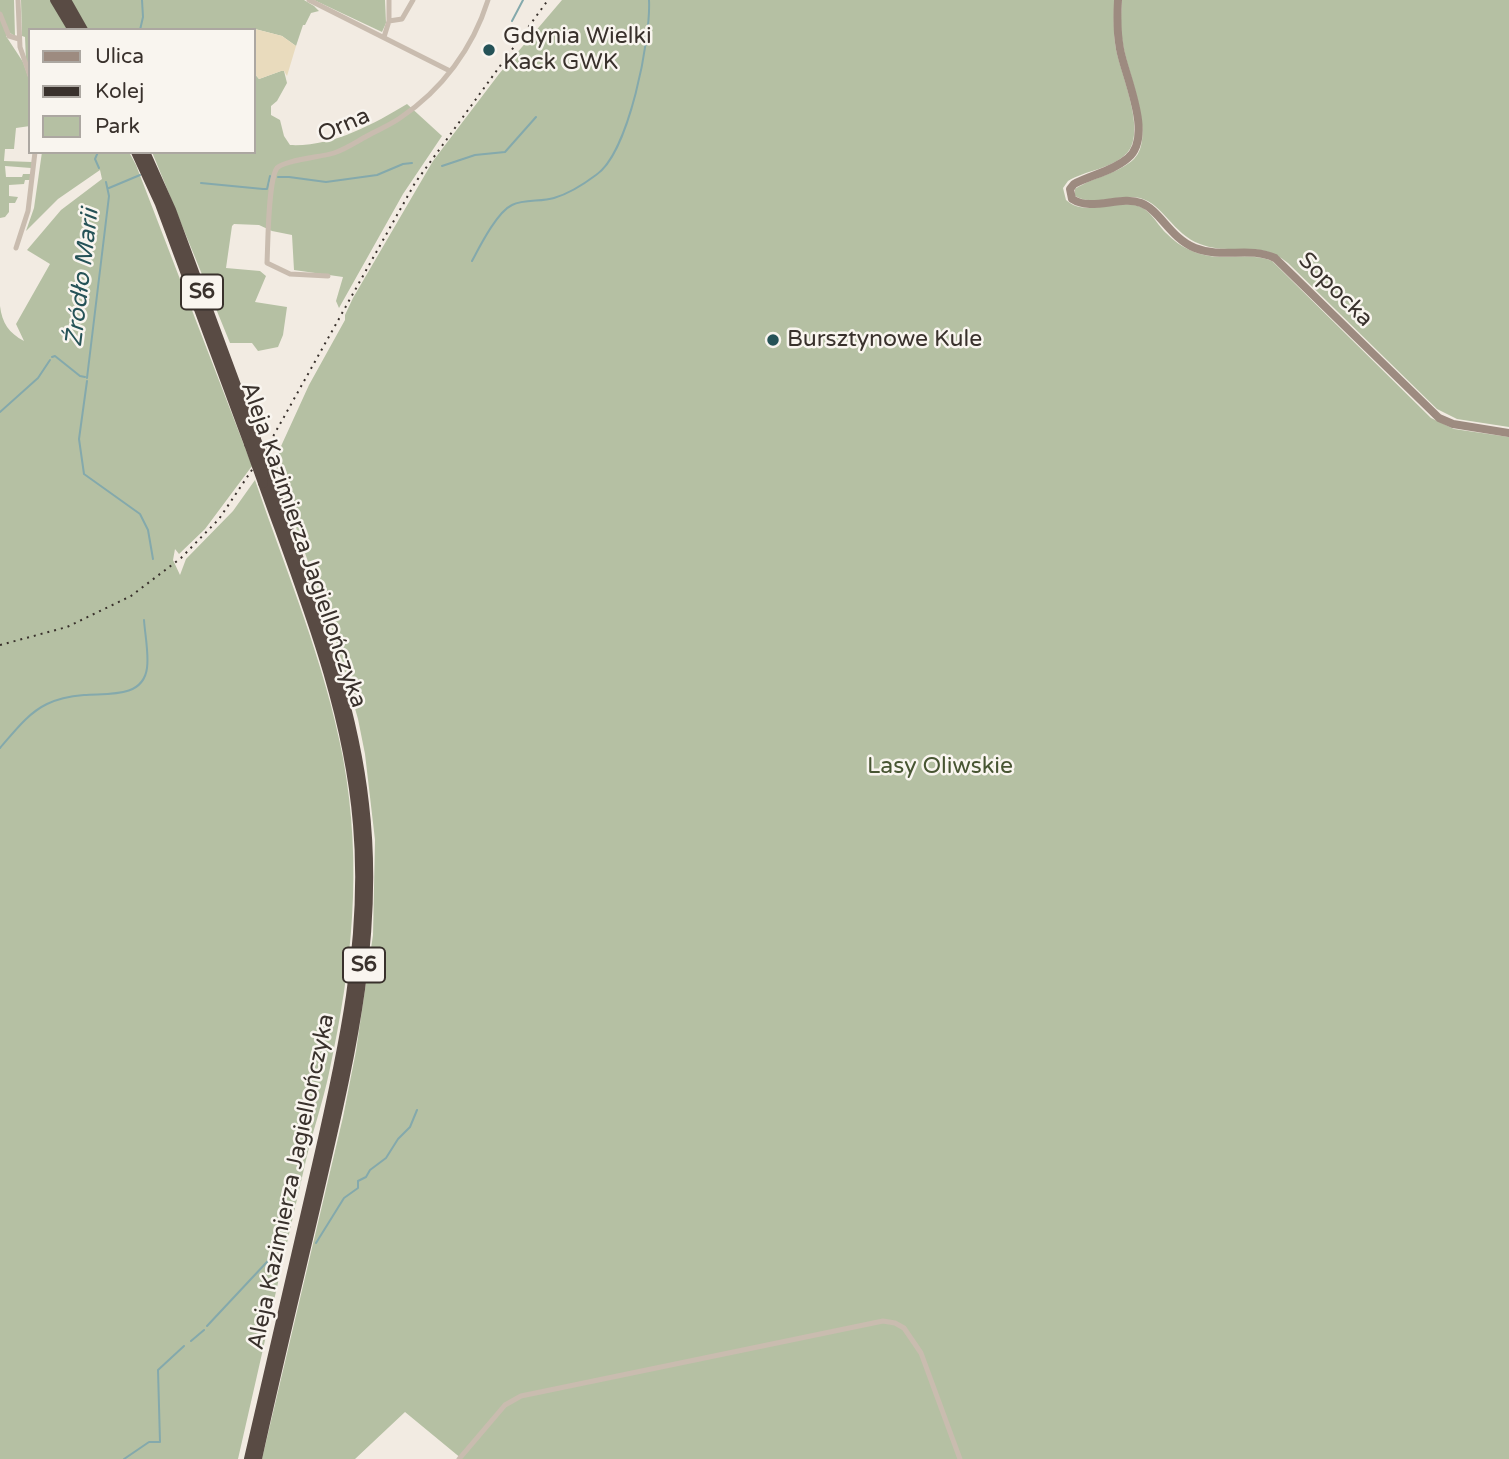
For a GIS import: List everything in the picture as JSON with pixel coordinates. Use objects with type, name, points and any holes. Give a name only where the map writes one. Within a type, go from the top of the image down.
[{"type":"highway","points":[[55,0],[72,28]]},
{"type":"highway","points":[[66,0],[82,28]]},
{"type":"highway","name":"Aleja Kazimierza Jagiellończyka","points":[[137,154],[160,204],[332,652],[351,722],[364,803],[369,896],[366,953],[354,1035],[257,1459]]},
{"type":"highway","name":"Aleja Kazimierza Jagiellończyka","points":[[146,154],[180,235],[251,439]]},
{"type":"highway","name":"Aleja Kazimierza Jagiellończyka","points":[[249,1459],[346,1036],[358,954],[361,892],[356,803],[342,722],[319,639],[266,479]]},
{"type":"main road","name":"Sopocka","points":[[1118,0],[1119,46],[1135,106],[1138,141],[1128,159],[1074,184],[1070,190],[1072,199],[1083,204],[1138,202],[1150,208],[1171,232],[1190,246],[1219,254],[1256,252],[1275,258],[1433,414],[1453,424],[1509,433]]},
{"type":"street","points":[[18,0],[19,39],[28,69]]},
{"type":"street","points":[[309,0],[450,71],[476,33],[488,0]]},
{"type":"street","points":[[384,37],[389,21],[389,0]]},
{"type":"street","points":[[389,21],[402,19],[413,0]]},
{"type":"street","points":[[0,14],[9,36],[19,39]]},
{"type":"street","name":"Orna","points":[[328,276],[290,274],[267,263],[271,201],[274,176],[278,168],[283,163],[320,157],[346,148],[398,120],[428,96],[450,71]]},
{"type":"street","points":[[16,248],[28,211],[35,154]]},
{"type":"street","points":[[459,1459],[505,1405],[521,1396],[883,1321],[904,1328],[921,1353],[960,1459]]},
{"type":"green space","points":[[0,0],[14,0],[15,36],[10,33],[6,36],[23,62],[28,76],[28,126],[16,128],[14,149],[5,149],[4,161],[32,162],[31,168],[5,166],[6,177],[30,174],[30,180],[25,180],[24,184],[9,185],[9,196],[18,197],[15,203],[9,203],[9,212],[5,217],[0,218]]},
{"type":"green space","points":[[21,0],[51,0],[68,28],[28,28],[28,65],[25,37],[22,36]]},
{"type":"green space","points":[[71,0],[304,0],[319,11],[311,13],[303,25],[296,46],[282,36],[256,28],[87,28]]},
{"type":"green space","points":[[314,0],[385,0],[386,23],[382,32]]},
{"type":"green space","name":"Lasy Oliwskie","points":[[562,0],[1114,0],[1116,49],[1134,118],[1132,144],[1127,153],[1114,163],[1068,181],[1063,188],[1066,200],[1073,205],[1090,208],[1134,205],[1148,212],[1172,238],[1192,251],[1203,255],[1253,257],[1272,261],[1431,418],[1454,429],[1509,437],[1509,1459],[462,1459],[405,1412],[355,1459],[262,1459],[343,1117],[356,1051],[373,935],[375,840],[358,719],[335,638],[276,471],[277,455],[309,385],[345,320],[353,298],[433,161],[499,74]]},
{"type":"green space","points":[[1122,0],[1509,0],[1509,427],[1457,419],[1437,409],[1288,263],[1277,256],[1255,249],[1212,248],[1200,244],[1182,233],[1155,206],[1140,198],[1090,200],[1075,196],[1075,189],[1128,164],[1140,149],[1142,120],[1122,38]]},
{"type":"green space","points":[[284,71],[287,83],[271,106],[271,115],[280,120],[284,136],[290,145],[306,145],[351,133],[407,104],[442,136],[403,194],[339,308],[336,301],[343,277],[294,270],[292,235],[259,225],[232,226],[226,268],[260,271],[266,276],[255,302],[287,307],[283,335],[278,347],[258,351],[252,343],[230,343],[153,154],[256,154],[256,75],[259,79]]},
{"type":"green space","points":[[42,154],[130,154],[252,466],[205,529],[179,554],[175,549],[173,560],[180,575],[186,559],[233,511],[255,480],[326,687],[343,758],[349,798],[353,877],[344,994],[327,1084],[306,1160],[238,1459],[0,1459],[0,306],[7,327],[24,341],[16,324],[50,264],[27,250],[61,210],[102,179],[100,170],[58,199],[26,231],[34,208]]},
{"type":"sand","points":[[256,29],[282,36],[296,46],[287,76],[281,71],[259,79],[256,75]]},
{"type":"waterway","name":"Źródło Marii","points":[[140,28],[142,0]]},
{"type":"waterway","points":[[512,21],[523,0]]},
{"type":"waterway","points":[[472,261],[489,230],[506,209],[517,203],[565,194],[596,175],[608,163],[628,120],[636,94],[646,40],[649,0]]},
{"type":"waterway","points":[[442,166],[475,155],[505,152],[536,117]]},
{"type":"waterway","name":"Źródło Marii","points":[[97,154],[95,159],[99,168]]},
{"type":"waterway","points":[[278,177],[326,182],[377,175],[412,163]]},
{"type":"waterway","points":[[109,188],[140,175]]},
{"type":"waterway","points":[[201,183],[267,189],[270,176]]},
{"type":"waterway","name":"Źródło Marii","points":[[87,378],[109,196],[106,182]]},
{"type":"waterway","points":[[52,357],[55,356],[85,377]]},
{"type":"waterway","points":[[0,412],[38,378],[50,360]]},
{"type":"waterway","name":"Źródło Marii","points":[[87,381],[79,439],[84,474],[140,514],[148,530],[153,559]]},
{"type":"waterway","name":"Źródło Marii","points":[[0,748],[27,718],[47,704],[75,696],[113,694],[131,690],[139,685],[147,668],[144,620]]},
{"type":"waterway","points":[[316,1243],[344,1198],[358,1188],[358,1181],[386,1158],[398,1139],[410,1127],[417,1110]]},
{"type":"waterway","points":[[207,1326],[280,1248]]},
{"type":"waterway","points":[[191,1341],[204,1330]]},
{"type":"waterway","points":[[124,1459],[149,1442],[160,1442],[158,1370],[184,1346]]},
{"type":"railway","points":[[0,645],[67,627],[131,596],[181,558],[219,519],[266,449],[415,183],[548,0]]},
{"type":"place","name":"Gdynia Wielki Kack GWK","points":[[489,50]]},
{"type":"place","name":"Bursztynowe Kule","points":[[773,340]]}]
